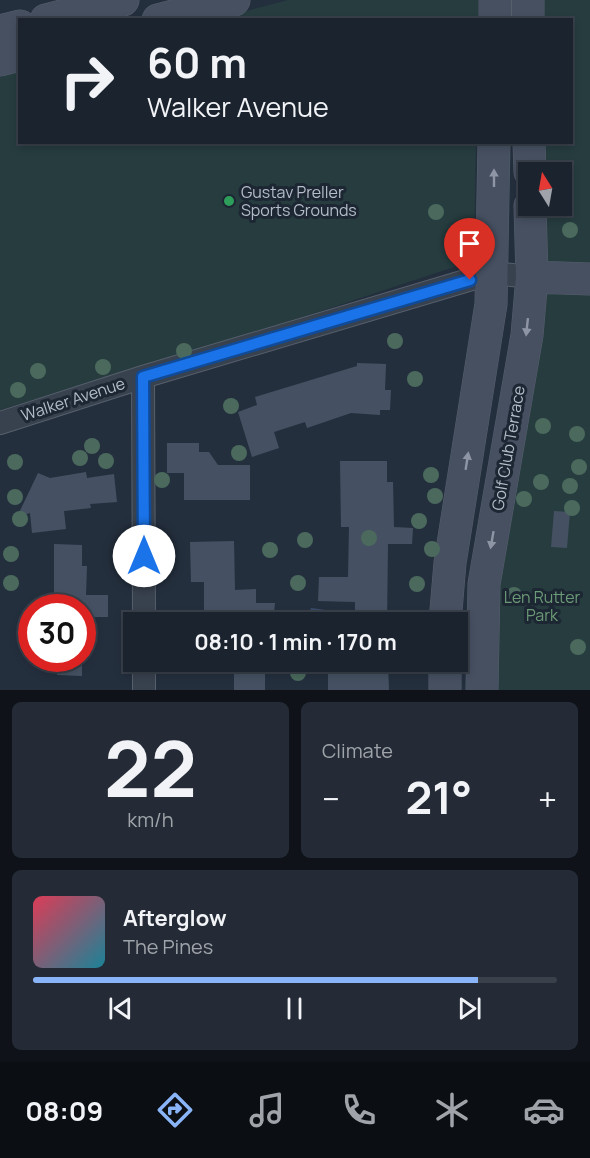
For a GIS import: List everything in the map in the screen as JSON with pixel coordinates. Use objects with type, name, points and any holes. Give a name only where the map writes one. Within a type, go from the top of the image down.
[{"type":"street","points":[[54,18],[123,0]]},
{"type":"street","points":[[166,18],[234,0]]},
{"type":"street","points":[[495,0],[495,18]]},
{"type":"street","points":[[528,0],[528,18]]},
{"type":"street","points":[[0,60],[15,36]]},
{"type":"street","points":[[446,612],[450,563],[487,337],[492,273],[494,144]]},
{"type":"street","points":[[530,144],[530,162]]},
{"type":"street","name":"Golf Club Terrace","points":[[482,690],[484,584],[527,335],[532,277],[530,216]]},
{"type":"street","points":[[492,273],[590,279]]},
{"type":"street","name":"Walker Avenue","points":[[0,423],[143,377],[492,273]]},
{"type":"street","points":[[143,377],[144,612]]},
{"type":"street","points":[[144,672],[144,690]]},
{"type":"street","points":[[445,672],[445,690]]},
{"type":"green space","points":[[288,0],[478,0],[478,18],[220,18]]},
{"type":"green space","name":"Len Rutter Park","points":[[539,0],[590,0],[590,690],[494,690],[494,606],[541,216],[572,216],[572,162],[541,162],[541,144],[573,144],[573,18],[540,18]]},
{"type":"green space","name":"Gustav Preller Sports Grounds","points":[[18,69],[18,144],[476,144],[474,252],[469,262],[312,314],[0,410],[0,74]]},
{"type":"water","points":[[311,608],[326,610],[326,612],[310,612]]},
{"type":"building","points":[[357,363],[386,364],[385,390],[391,390],[390,410],[380,410],[380,415],[351,413],[307,428],[305,422],[274,432],[279,448],[252,457],[238,412],[257,405],[255,397],[357,366]]},
{"type":"building","points":[[167,443],[199,443],[199,452],[209,452],[218,465],[250,465],[250,500],[184,500],[184,473],[167,473]]},
{"type":"building","points":[[340,461],[387,461],[387,482],[393,482],[394,527],[413,528],[412,544],[388,544],[387,612],[355,612],[355,602],[318,601],[319,577],[348,577],[349,527],[341,527]]},
{"type":"building","points":[[86,472],[87,478],[114,474],[117,502],[90,504],[91,508],[64,511],[66,529],[32,533],[30,513],[17,517],[38,473],[50,478]]},
{"type":"building","points":[[554,511],[570,512],[567,548],[551,547]]},
{"type":"building","points":[[234,541],[235,590],[256,589],[256,603],[275,603],[274,612],[204,612],[204,582],[191,582],[190,542]]},
{"type":"building","points":[[54,544],[82,545],[82,566],[87,566],[86,594],[54,594]]},
{"type":"building","points":[[96,595],[108,595],[108,617],[96,617]]},
{"type":"building","points":[[57,672],[82,672],[82,676],[57,675]]},
{"type":"building","points":[[234,672],[265,672],[265,690],[234,690]]},
{"type":"building","points":[[328,672],[388,672],[389,690],[328,690]]},
{"type":"place","name":"Gustav Preller Sports Grounds","points":[[229,201]]},
{"type":"route","points":[[144,556],[143,377],[470,280]]}]
